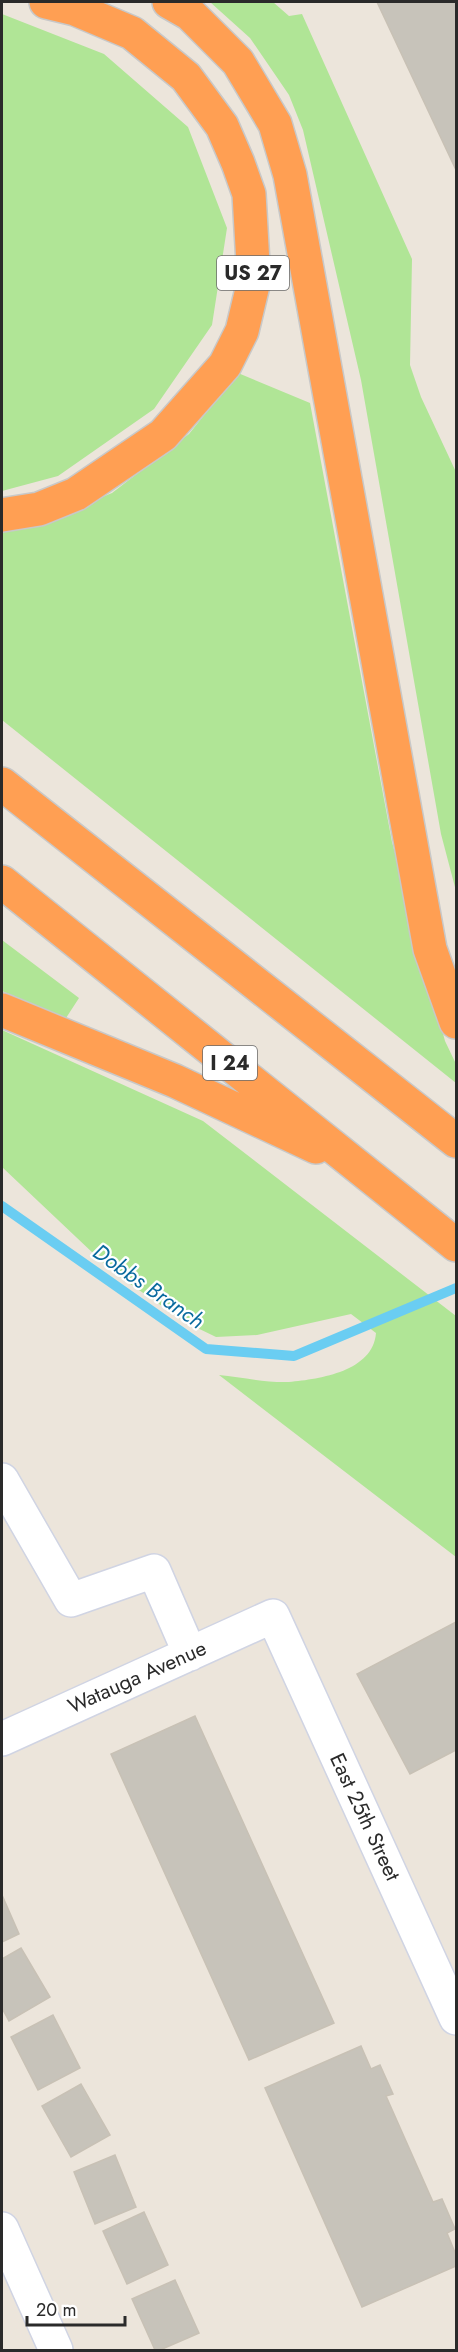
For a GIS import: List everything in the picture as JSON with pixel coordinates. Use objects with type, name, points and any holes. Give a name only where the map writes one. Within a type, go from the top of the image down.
[{"type":"highway","name":"US 27","points":[[2,515],[39,509],[76,494],[163,435],[225,365],[242,331],[254,281],[249,194],[222,126],[186,77],[132,33],[75,9],[46,2]]},
{"type":"highway","points":[[169,2],[190,14],[238,62],[275,124],[290,175],[430,949],[456,1022]]},
{"type":"highway","points":[[2,784],[456,1141]]},
{"type":"highway","name":"I 24","points":[[2,882],[456,1245]]},
{"type":"highway","points":[[2,1010],[175,1082],[367,1172]]},
{"type":"street","points":[[2,1480],[71,1600],[154,1571],[190,1654]]},
{"type":"street","name":"Watauga Avenue","points":[[2,1739],[273,1616]]},
{"type":"street","name":"East 25th Street","points":[[273,1616],[456,2018]]},
{"type":"street","points":[[2,2229],[56,2350]]},
{"type":"green space","points":[[210,2],[273,2],[289,16],[302,14],[412,259],[410,365],[421,397],[456,472],[456,891],[441,834],[361,380],[303,130],[289,95],[250,38]]},
{"type":"green space","points":[[2,14],[104,54],[188,127],[227,228],[212,325],[154,409],[58,476],[2,491]]},
{"type":"green space","points":[[238,373],[310,403],[392,842],[445,1041],[456,1064],[456,1083],[2,720],[2,531],[30,527],[112,493],[189,434]]},
{"type":"green space","points":[[2,940],[79,998],[66,1018],[2,991]]},
{"type":"green space","points":[[2,1030],[203,1121],[456,1316],[456,1557],[219,1375],[289,1382],[330,1375],[343,1371],[366,1356],[373,1346],[376,1333],[351,1314],[257,1335],[216,1337],[185,1322],[113,1272],[2,1167]]},
{"type":"building","points":[[377,2],[456,2],[456,170]]},
{"type":"building","points":[[456,1622],[456,1750],[410,1774],[357,1674]]},
{"type":"building","points":[[195,1716],[334,2023],[249,2060],[111,1754]]},
{"type":"building","points":[[2,1895],[19,1934],[2,1942]]},
{"type":"building","points":[[21,1948],[50,1997],[9,2021],[2,2008],[2,1959]]},
{"type":"building","points":[[53,2015],[80,2068],[38,2090],[11,2037]]},
{"type":"building","points":[[361,2046],[371,2069],[380,2065],[393,2094],[386,2096],[433,2202],[442,2199],[455,2229],[447,2233],[456,2255],[456,2266],[362,2307],[265,2088]]},
{"type":"building","points":[[81,2084],[110,2135],[71,2157],[42,2106]]},
{"type":"building","points":[[115,2155],[136,2207],[95,2224],[74,2172]]},
{"type":"building","points":[[144,2212],[168,2265],[127,2284],[103,2231]]},
{"type":"building","points":[[175,2280],[199,2333],[160,2350],[155,2350],[132,2299]]},
{"type":"waterway","name":"Dobbs Branch","points":[[2,1206],[206,1349],[294,1356],[456,1288]]}]
